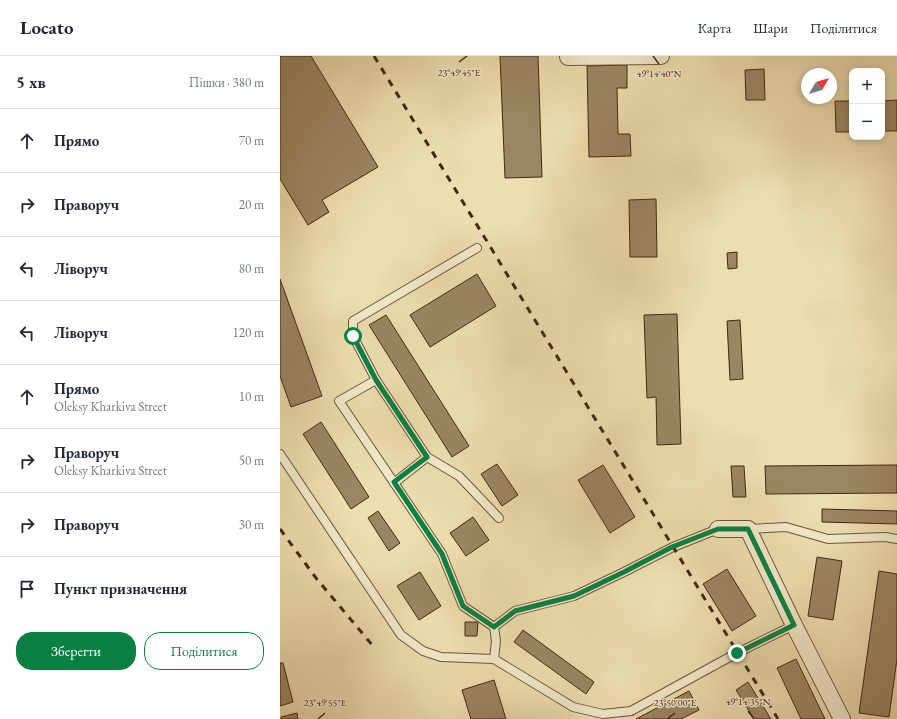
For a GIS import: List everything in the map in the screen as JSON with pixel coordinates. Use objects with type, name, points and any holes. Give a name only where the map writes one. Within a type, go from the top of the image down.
[{"type":"street","points":[[568,57],[661,56]]},
{"type":"street","points":[[718,529],[748,529],[794,625],[842,719]]},
{"type":"lane","points":[[477,248],[353,321],[353,336],[376,380],[427,457],[459,476],[499,518]]},
{"type":"lane","points":[[376,380],[339,401],[442,554],[463,606],[494,627],[496,641],[494,659]]},
{"type":"lane","points":[[280,454],[401,635],[423,651],[441,657],[494,659],[573,707],[603,714],[631,711],[737,653],[794,625]]},
{"type":"lane","points":[[394,482],[427,457]]},
{"type":"lane","points":[[748,529],[786,527],[828,539],[885,537],[897,539]]},
{"type":"lane","points":[[494,627],[515,611],[574,596],[672,547],[718,529]]},
{"type":"building","points":[[280,56],[311,56],[378,167],[322,200],[329,212],[308,225],[280,179]]},
{"type":"building","points":[[500,56],[538,56],[542,177],[505,178]]},
{"type":"building","points":[[627,65],[627,88],[617,88],[618,134],[630,134],[631,156],[589,157],[587,66]]},
{"type":"building","points":[[764,69],[765,100],[746,100],[745,70]]},
{"type":"building","points":[[897,100],[897,131],[885,131],[885,101]]},
{"type":"building","points":[[837,101],[849,101],[849,132],[836,132],[835,104],[837,104]]},
{"type":"building","points":[[656,199],[657,257],[630,257],[629,200]]},
{"type":"building","points":[[737,252],[737,268],[728,269],[727,253]]},
{"type":"building","points":[[477,274],[496,306],[430,347],[410,315]]},
{"type":"building","points":[[280,279],[322,396],[291,407],[280,376]]},
{"type":"building","points":[[677,314],[681,444],[657,445],[656,397],[647,398],[644,315]]},
{"type":"building","points":[[386,315],[469,446],[452,457],[369,325]]},
{"type":"building","points":[[740,320],[743,379],[730,380],[727,321]]},
{"type":"building","points":[[321,422],[369,497],[351,509],[303,434]]},
{"type":"building","points":[[497,464],[518,495],[502,506],[481,474]]},
{"type":"building","points":[[603,465],[635,517],[610,533],[578,480]]},
{"type":"building","points":[[897,465],[897,493],[766,494],[765,466]]},
{"type":"building","points":[[731,466],[744,466],[746,497],[733,497]]},
{"type":"building","points":[[822,509],[897,511],[897,524],[822,522]]},
{"type":"building","points":[[378,511],[400,543],[389,551],[368,518]]},
{"type":"building","points":[[473,517],[489,540],[466,556],[450,533]]},
{"type":"building","points":[[817,557],[842,561],[833,620],[808,616]]},
{"type":"building","points":[[727,569],[756,616],[732,631],[703,584]]},
{"type":"building","points":[[879,571],[897,574],[897,659],[889,717],[859,713]]},
{"type":"building","points":[[420,572],[441,606],[419,620],[397,586]]},
{"type":"building","points":[[465,622],[478,622],[477,636],[465,636]]},
{"type":"building","points":[[523,630],[594,682],[586,694],[514,642]]},
{"type":"building","points":[[796,659],[825,719],[801,719],[777,668]]},
{"type":"building","points":[[280,663],[283,663],[293,702],[280,706]]},
{"type":"building","points":[[494,680],[506,719],[471,719],[462,690]]},
{"type":"building","points":[[748,682],[771,719],[754,719],[736,690]]},
{"type":"building","points":[[689,691],[699,710],[681,719],[636,719]]},
{"type":"building","points":[[297,713],[298,719],[281,719],[281,717]]},
{"type":"railway","points":[[374,56],[778,719]]},
{"type":"railway","points":[[280,529],[316,578],[373,646]]},
{"type":"route","points":[[353,336],[376,380],[427,457],[394,482],[442,554],[463,606],[494,627],[515,611],[574,596],[672,547],[718,529],[748,529],[794,625],[737,653]]}]
